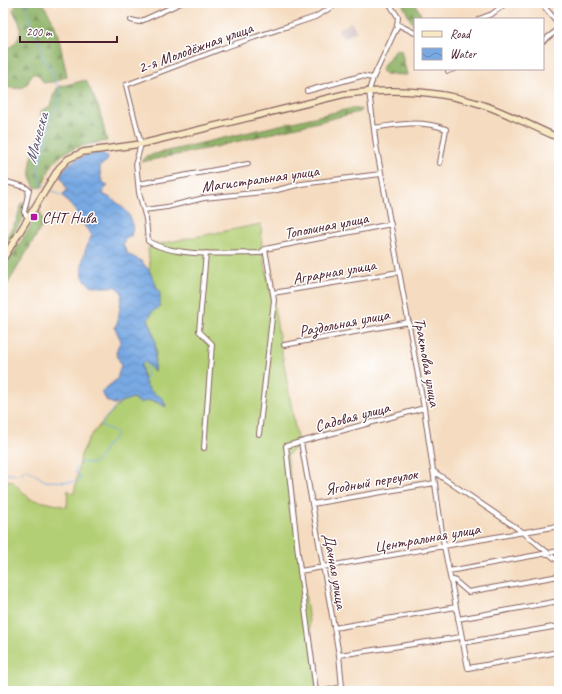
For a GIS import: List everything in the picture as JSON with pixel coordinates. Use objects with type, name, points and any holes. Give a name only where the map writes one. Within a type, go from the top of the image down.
[{"type":"main road","points":[[3,259],[52,179],[68,159],[83,152],[141,144],[345,94],[369,91],[407,90],[447,95],[489,107],[559,138]]},
{"type":"street","points":[[131,20],[139,22],[181,3]]},
{"type":"street","name":"2-я Молодёжная улица","points":[[141,144],[126,85],[223,48],[315,17],[339,3]]},
{"type":"street","points":[[369,91],[373,78],[397,24],[398,17],[388,3]]},
{"type":"street","points":[[482,18],[492,14],[506,3]]},
{"type":"street","points":[[541,3],[559,24]]},
{"type":"street","points":[[397,24],[414,32]]},
{"type":"street","points":[[544,40],[559,29]]},
{"type":"street","points":[[307,92],[361,76],[373,78]]},
{"type":"street","name":"Трактовая улица","points":[[369,91],[381,174],[424,408],[444,546],[468,668],[559,652]]},
{"type":"street","points":[[374,128],[422,123],[446,129],[440,163]]},
{"type":"street","points":[[141,144],[136,162],[138,184],[144,210]]},
{"type":"street","name":"Магистральная улица","points":[[138,184],[248,164]]},
{"type":"street","name":"Магистральная улица","points":[[144,210],[167,207],[204,198],[273,191],[301,184],[381,174]]},
{"type":"street","points":[[3,181],[25,187],[29,190],[24,212],[28,218]]},
{"type":"street","name":"Тополиная улица","points":[[144,210],[148,241],[172,250],[206,253],[260,253],[265,250],[391,224]]},
{"type":"street","points":[[259,434],[274,300],[265,250]]},
{"type":"street","points":[[204,448],[212,344],[199,331],[206,253]]},
{"type":"street","name":"Аграрная улица","points":[[273,293],[399,272]]},
{"type":"street","name":"Раздольная улица","points":[[284,345],[409,322]]},
{"type":"street","name":"Садовая улица","points":[[300,571],[286,446],[424,408]]},
{"type":"street","name":"Дачная улица","points":[[301,442],[339,656],[342,687],[325,691]]},
{"type":"street","points":[[433,471],[524,532],[559,562]]},
{"type":"street","name":"Ягодный переулок","points":[[312,504],[435,483]]},
{"type":"street","name":"Центральная улица","points":[[300,571],[559,526]]},
{"type":"street","points":[[449,571],[559,551]]},
{"type":"street","points":[[300,571],[316,691]]},
{"type":"street","points":[[451,581],[454,580],[468,592],[559,576]]},
{"type":"street","points":[[458,618],[559,601]]},
{"type":"street","points":[[334,628],[456,607]]},
{"type":"street","points":[[462,643],[559,626]]},
{"type":"street","points":[[339,656],[461,637]]},
{"type":"shaded area","points":[[351,22],[357,31],[344,39],[338,30]]},
{"type":"green space","points":[[18,3],[43,3],[54,23],[67,76],[57,81],[44,83],[38,75],[33,73],[24,87],[14,88],[3,85],[3,50],[11,47],[20,34],[19,23],[13,10]]},
{"type":"green space","points":[[402,3],[415,3],[422,18],[414,18],[413,25]]},
{"type":"green space","points":[[396,49],[401,50],[407,75],[386,74],[381,71],[385,63]]},
{"type":"green space","points":[[86,80],[99,109],[107,141],[68,151],[56,160],[48,172],[42,187],[35,188],[30,173],[30,166],[41,130],[41,111],[51,106],[53,96],[58,87]]},
{"type":"green space","points":[[353,108],[362,110],[359,112],[215,147],[141,162],[146,156]]},
{"type":"green space","points":[[21,203],[28,204],[30,207],[3,251],[3,242],[17,220]]},
{"type":"green space","points":[[40,211],[43,220],[42,226],[3,292],[3,270]]},
{"type":"green space","points":[[261,224],[262,250],[273,302],[298,444],[287,456],[318,691],[3,691],[3,480],[12,481],[30,499],[67,507],[68,490],[74,494],[81,455],[89,438],[123,400],[133,398],[140,403],[150,401],[166,407],[162,400],[151,392],[147,386],[141,364],[145,361],[154,371],[156,354],[155,345],[153,332],[148,319],[160,294],[149,270],[148,249],[152,244],[159,244]]},
{"type":"water","points":[[100,153],[108,156],[107,161],[100,166],[101,178],[108,186],[104,189],[103,194],[126,210],[132,222],[131,236],[125,239],[123,245],[128,254],[141,261],[149,270],[160,294],[160,307],[153,311],[148,319],[155,341],[154,372],[145,361],[141,364],[147,387],[163,399],[166,407],[154,401],[140,403],[133,398],[114,404],[107,401],[101,392],[117,379],[121,365],[116,353],[121,341],[115,328],[118,320],[122,293],[117,287],[100,287],[91,285],[83,276],[82,262],[86,247],[92,235],[84,226],[74,209],[67,202],[63,194],[67,190],[60,175],[72,162],[77,159]]},
{"type":"waterway","name":"Манеска","points":[[27,3],[31,28],[40,43],[43,58],[51,69],[55,83],[59,86],[60,91],[58,104],[49,120],[48,136],[38,167],[41,184],[45,186]]},
{"type":"waterway","name":"Манеска","points":[[49,189],[64,197]]},
{"type":"waterway","name":"Манеска","points":[[144,381],[147,374],[145,361]]},
{"type":"waterway","name":"Манеска","points":[[80,462],[93,464],[100,457],[107,445],[113,440],[116,434],[112,430],[103,427],[102,422],[121,401]]},
{"type":"waterway","name":"Манеска","points":[[3,472],[15,475],[27,469],[45,481],[72,482],[80,480],[81,477],[75,473],[76,467]]},
{"type":"place","name":"СНТ Нива","points":[[34,217]]}]
